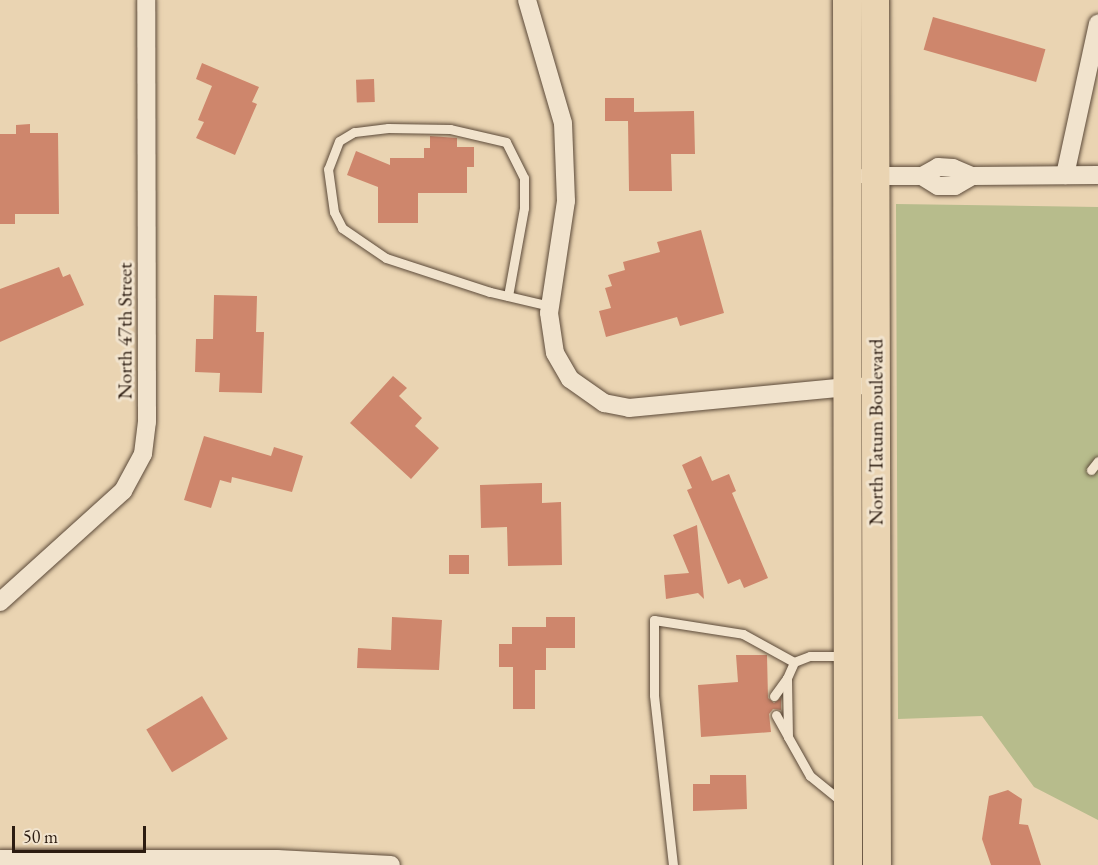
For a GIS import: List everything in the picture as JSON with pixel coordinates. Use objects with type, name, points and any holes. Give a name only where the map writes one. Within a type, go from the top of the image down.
[{"type":"main road","name":"North Tatum Boulevard","points":[[846,0],[848,865]]},
{"type":"main road","name":"North Tatum Boulevard","points":[[875,0],[877,865]]},
{"type":"street","name":"North 47th Street","points":[[0,602],[123,491],[143,454],[147,422],[147,0]]},
{"type":"street","points":[[527,0],[563,123],[567,170],[550,306],[550,335],[560,366],[585,392],[604,403],[629,408],[876,385]]},
{"type":"street","points":[[1065,175],[1098,24]]},
{"type":"street","points":[[847,176],[922,176],[938,167],[953,168],[972,176],[1098,175]]},
{"type":"street","points":[[0,859],[391,865]]},
{"type":"lane","points":[[508,296],[524,208],[524,178],[506,142],[450,129],[388,128],[354,132],[339,141],[328,169],[334,212],[342,228],[386,258],[508,296],[550,306]]},
{"type":"lane","points":[[1090,470],[1098,460]]},
{"type":"lane","points":[[673,865],[654,695],[654,620],[743,634],[794,662]]},
{"type":"lane","points":[[774,696],[787,678],[794,662],[810,656],[848,656]]},
{"type":"lane","points":[[787,678],[788,737]]},
{"type":"lane","points":[[776,715],[810,776],[848,806]]},
{"type":"green space","points":[[896,204],[1098,207],[1098,820],[1034,787],[982,716],[898,719]]},
{"type":"building","points":[[933,17],[1045,49],[1036,82],[924,50]]},
{"type":"building","points":[[202,63],[259,87],[252,102],[257,104],[235,155],[196,138],[204,122],[198,120],[212,86],[196,79]]},
{"type":"building","points":[[374,79],[375,102],[357,103],[356,80]]},
{"type":"building","points":[[605,98],[634,98],[634,112],[694,111],[695,154],[671,154],[672,191],[629,191],[628,121],[605,121]]},
{"type":"building","points":[[30,124],[30,133],[58,133],[59,214],[15,214],[15,224],[0,224],[0,134],[16,134],[16,125]]},
{"type":"building","points":[[430,136],[457,138],[457,147],[474,147],[474,167],[467,167],[467,193],[418,193],[418,223],[378,223],[378,187],[347,175],[356,151],[390,165],[390,158],[424,158],[424,148],[430,148]]},
{"type":"building","points":[[701,230],[724,313],[680,326],[677,317],[606,337],[599,311],[611,308],[605,288],[612,286],[608,275],[625,270],[623,262],[660,252],[657,242]]},
{"type":"building","points":[[59,267],[63,277],[70,274],[84,305],[0,342],[0,289]]},
{"type":"building","points":[[214,295],[257,296],[256,332],[264,332],[262,393],[219,392],[220,373],[195,372],[196,339],[213,339]]},
{"type":"building","points":[[393,376],[407,388],[399,396],[422,418],[415,426],[439,448],[411,479],[350,423]]},
{"type":"building","points":[[204,436],[271,456],[274,447],[303,456],[292,492],[232,477],[231,483],[220,480],[211,508],[184,500]]},
{"type":"building","points":[[701,456],[712,481],[729,474],[736,491],[732,493],[768,578],[744,588],[740,579],[728,584],[687,490],[692,488],[682,465]]},
{"type":"building","points":[[542,483],[542,503],[561,502],[562,565],[508,566],[507,527],[481,528],[480,485]]},
{"type":"building","points":[[697,525],[704,599],[698,593],[666,599],[664,575],[689,573],[673,535]]},
{"type":"building","points":[[449,555],[469,555],[469,574],[449,574]]},
{"type":"building","points":[[392,617],[442,620],[439,670],[357,668],[358,648],[391,650]]},
{"type":"building","points":[[546,617],[575,617],[575,648],[546,648],[546,670],[535,670],[535,709],[513,709],[513,667],[499,667],[499,644],[512,644],[512,627],[546,627]]},
{"type":"building","points":[[736,655],[767,655],[768,698],[774,703],[781,698],[781,710],[773,709],[769,714],[771,732],[701,737],[698,685],[738,682]]},
{"type":"building","points":[[202,696],[228,739],[172,772],[146,729]]},
{"type":"building","points":[[710,775],[746,775],[747,809],[693,811],[693,784],[710,784]]},
{"type":"building","points":[[1008,790],[1022,799],[1019,824],[1028,825],[1041,865],[991,865],[982,839],[989,796]]}]
